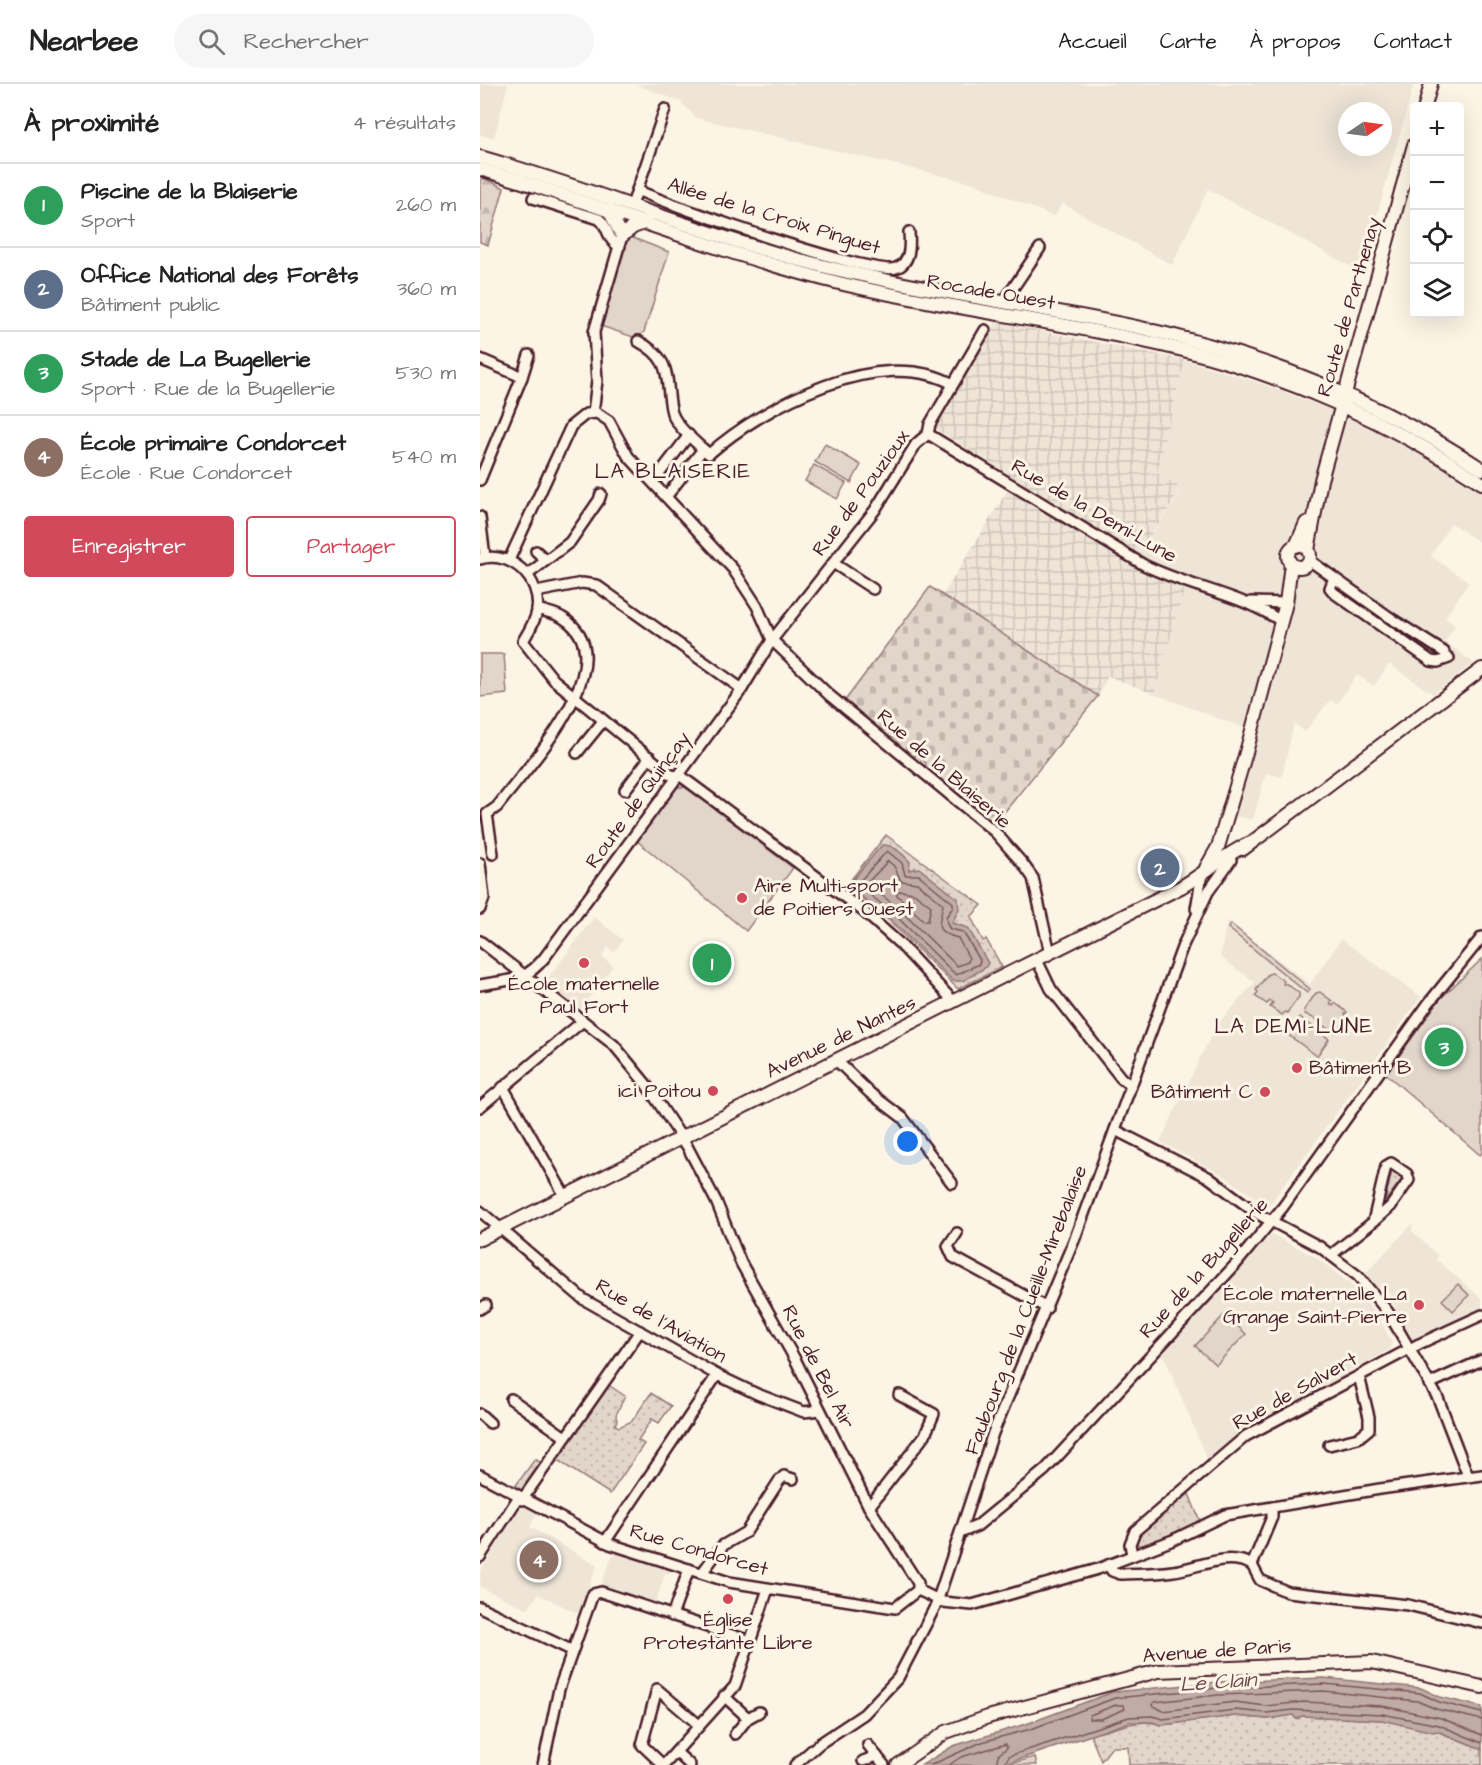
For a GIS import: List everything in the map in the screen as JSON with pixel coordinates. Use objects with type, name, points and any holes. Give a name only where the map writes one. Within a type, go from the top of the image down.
[{"type":"main road","points":[[1426,102],[1431,84]]},
{"type":"main road","name":"Route de Parthenay","points":[[1217,865],[1217,850],[1301,557],[1302,536],[1314,492],[1321,480],[1411,156]]},
{"type":"main road","name":"Rocade Ouest","points":[[480,157],[824,266],[1184,338],[1244,356],[1343,400],[1482,483]]},
{"type":"main road","name":"Rocade Ouest","points":[[480,169],[839,283],[1114,335],[1196,353],[1343,400]]},
{"type":"main road","points":[[609,210],[621,241],[633,227],[647,222]]},
{"type":"main road","points":[[1343,400],[1428,436],[1482,469]]},
{"type":"main road","points":[[1217,865],[1231,860],[1248,844],[1482,669]]},
{"type":"main road","points":[[1217,865],[1230,852],[1248,844]]},
{"type":"main road","name":"Route de Parthenay","points":[[1202,874],[1217,850]]},
{"type":"main road","name":"Avenue de Nantes","points":[[480,1239],[1037,960],[1217,865]]},
{"type":"main road","name":"Avenue de Paris","points":[[898,1765],[946,1732],[988,1717],[1158,1671],[1372,1662],[1482,1687]]},
{"type":"street","points":[[632,206],[665,109]]},
{"type":"street","name":"Allée de la Croix Pinguet","points":[[637,190],[695,214],[849,262],[882,268],[894,269],[902,264],[909,252],[909,232]]},
{"type":"street","points":[[533,198],[599,219],[604,223],[612,242],[621,241],[594,332],[597,381],[593,413]]},
{"type":"street","points":[[1003,303],[1040,248]]},
{"type":"street","name":"Rue de Pouzioux","points":[[771,640],[874,510],[916,444],[928,434],[930,424],[985,330]]},
{"type":"street","points":[[638,341],[656,352],[661,360],[669,378],[670,409],[679,425],[709,454],[746,424],[820,388],[857,376],[902,372],[942,378],[953,384]]},
{"type":"street","points":[[480,480],[529,355]]},
{"type":"street","points":[[480,359],[522,377]]},
{"type":"street","points":[[509,560],[571,426],[579,417],[593,413],[609,421],[628,456],[738,575],[757,606],[771,640]]},
{"type":"street","name":"Rue de la Demi-Lune","points":[[928,434],[1144,565],[1182,582],[1249,602],[1281,621]]},
{"type":"street","points":[[653,482],[689,435]]},
{"type":"street","points":[[666,497],[703,449]]},
{"type":"street","points":[[527,575],[570,542],[601,494]]},
{"type":"street","points":[[480,517],[482,558],[509,560],[527,575],[536,592],[537,609],[531,628],[523,641],[554,680],[650,758],[677,778],[682,777],[863,911],[900,944],[954,1002]]},
{"type":"street","points":[[536,551],[546,560]]},
{"type":"street","points":[[1301,557],[1447,655]]},
{"type":"street","points":[[833,563],[873,589]]},
{"type":"street","points":[[536,592],[582,583],[596,585],[742,689]]},
{"type":"street","name":"Rue de la Demi-Lune","points":[[1249,602],[1286,603]]},
{"type":"street","points":[[493,854],[487,814],[497,807],[576,699],[586,659],[585,647],[573,625],[561,617],[537,609]]},
{"type":"street","name":"Route de Quinçay","points":[[526,976],[533,972],[573,921],[742,689],[771,640]]},
{"type":"street","name":"Rue de la Blaiserie","points":[[771,640],[829,695],[995,832],[1034,878],[1050,953]]},
{"type":"street","points":[[577,753],[603,722]]},
{"type":"street","points":[[625,790],[650,758]]},
{"type":"street","points":[[1192,923],[1209,892],[1231,860]]},
{"type":"street","points":[[480,863],[484,898],[480,909]]},
{"type":"street","points":[[1209,892],[1217,865]]},
{"type":"street","points":[[1037,960],[1051,989],[1121,1078],[1131,1086],[1192,923],[1202,874]]},
{"type":"street","name":"Rue de la Bugellerie","points":[[962,1532],[977,1526],[1045,1470],[1236,1264],[1272,1221],[1428,1004],[1482,937]]},
{"type":"street","name":"Rue de Bel Air","points":[[480,941],[614,1045],[646,1084],[716,1201],[741,1263],[869,1507],[918,1587]]},
{"type":"street","points":[[480,985],[526,976]]},
{"type":"street","points":[[480,1107],[583,1021]]},
{"type":"street","points":[[836,1060],[870,1093],[903,1118],[952,1183]]},
{"type":"street","name":"Faubourg de la Cueille-Mirebalaise","points":[[795,1765],[819,1744],[864,1714],[898,1678],[938,1600],[993,1433],[1047,1308],[1131,1086]]},
{"type":"street","points":[[504,1087],[565,1196]]},
{"type":"street","points":[[1115,1130],[1201,1173],[1272,1221],[1331,1255],[1358,1276],[1379,1301],[1429,1384],[1447,1418],[1468,1476]]},
{"type":"street","points":[[1331,1255],[1372,1222],[1391,1206],[1409,1180],[1407,1174],[1391,1163],[1386,1166],[1372,1222]]},
{"type":"street","name":"Rue de l'Aviation","points":[[480,1211],[583,1299],[717,1375],[757,1394],[804,1412],[820,1410]]},
{"type":"street","points":[[957,1233],[948,1246],[953,1257],[1047,1308]]},
{"type":"street","name":"Rue de Salvert","points":[[1132,1555],[1130,1544],[1135,1531],[1239,1441],[1409,1349],[1482,1315]]},
{"type":"street","points":[[480,1557],[640,1331]]},
{"type":"street","points":[[1429,1384],[1482,1360]]},
{"type":"street","points":[[605,1542],[717,1375]]},
{"type":"street","points":[[1329,1445],[1359,1438],[1369,1429],[1369,1417],[1359,1376]]},
{"type":"street","points":[[869,1507],[925,1435],[934,1414],[899,1395]]},
{"type":"street","points":[[511,1399],[565,1437]]},
{"type":"street","points":[[480,1414],[490,1423]]},
{"type":"street","name":"Rue Condorcet","points":[[480,1475],[520,1499],[605,1542],[702,1573],[768,1589],[895,1608],[918,1587]]},
{"type":"street","points":[[918,1587],[938,1600],[972,1605],[1008,1597],[1108,1565],[1173,1540],[1225,1515],[1482,1475]]},
{"type":"street","points":[[702,1573],[722,1546],[746,1532],[779,1481],[784,1476],[793,1479]]},
{"type":"street","points":[[1252,1565],[1272,1517],[1272,1508]]},
{"type":"street","points":[[1108,1565],[1112,1571],[1120,1574],[1174,1571],[1231,1559],[1242,1560],[1252,1565],[1260,1580],[1288,1592],[1408,1605],[1482,1623]]},
{"type":"street","points":[[672,1616],[689,1569]]},
{"type":"street","points":[[699,1725],[657,1689],[642,1745],[663,1765],[735,1686],[768,1589]]},
{"type":"street","points":[[543,1765],[549,1728],[571,1650],[590,1598],[596,1592],[750,1641]]},
{"type":"street","points":[[480,1607],[571,1650]]},
{"type":"street","points":[[724,1696],[748,1718]]},
{"type":"street","points":[[735,1734],[748,1718],[759,1712]]},
{"type":"street","points":[[868,1745],[884,1765]]},
{"type":"street","points":[[676,1752],[690,1765]]},
{"type":"street","points":[[863,1761],[877,1756]]},
{"type":"shaded area","points":[[480,84],[508,84],[494,138],[480,135]]},
{"type":"shaded area","points":[[635,84],[1414,84],[1361,272],[1208,189],[1172,265],[1062,203],[1055,217],[973,183],[696,118],[681,102]]},
{"type":"shaded area","points":[[996,322],[1185,360],[1157,473],[1182,489],[1132,563],[1185,588],[1154,694],[1108,676],[1098,696],[943,595],[1015,478],[934,428]]},
{"type":"shaded area","points":[[1185,360],[1257,382],[1366,423],[1453,470],[1482,489],[1482,544],[1451,523],[1431,556],[1469,582],[1445,617],[1455,626],[1445,642],[1474,663],[1433,694],[1389,664],[1374,686],[1357,675],[1337,704],[1330,700],[1305,732],[1294,723],[1282,777],[1266,773],[1253,820],[1235,816],[1257,733],[1154,694],[1185,588],[1132,564],[1182,490],[1157,473]]},
{"type":"shaded area","name":"École maternelle Paul Fort","points":[[594,917],[623,940],[614,952],[608,947],[602,956],[613,966],[577,1014],[543,985]]},
{"type":"shaded area","points":[[1227,920],[1310,984],[1341,939],[1421,997],[1268,1207],[1223,1175],[1160,1142],[1215,1027],[1255,982],[1220,957]]},
{"type":"shaded area","points":[[1413,1223],[1412,1231],[1438,1256],[1436,1259],[1482,1299],[1482,1308],[1409,1340],[1397,1318],[1393,1297],[1381,1287],[1376,1289],[1364,1275]]},
{"type":"shaded area","points":[[1272,1234],[1317,1258],[1350,1284],[1377,1314],[1392,1342],[1390,1350],[1349,1371],[1349,1377],[1242,1433],[1208,1462],[1162,1351]]},
{"type":"shaded area","points":[[524,1507],[537,1513],[530,1527],[597,1565],[579,1614],[538,1594],[528,1609],[480,1587],[480,1572],[519,1509]]},
{"type":"shaded area","points":[[617,1553],[670,1571],[669,1575],[665,1574],[654,1606],[603,1588],[601,1584],[612,1556]]},
{"type":"green space","points":[[484,178],[504,188],[488,245],[480,242],[480,180]]},
{"type":"green space","points":[[628,236],[669,252],[644,332],[636,338],[598,325]]},
{"type":"green space","points":[[825,444],[861,465],[851,483],[815,462]]},
{"type":"green space","points":[[814,465],[846,483],[837,499],[805,481]]},
{"type":"green space","points":[[930,587],[1098,696],[994,825],[924,768],[926,763],[916,755],[911,758],[844,702]]},
{"type":"green space","points":[[480,654],[504,654],[507,694],[480,697]]},
{"type":"green space","points":[[676,787],[686,787],[793,868],[746,931],[636,840]]},
{"type":"green space","points":[[886,835],[982,905],[971,917],[983,941],[986,939],[1002,967],[958,989],[887,919],[846,886]]},
{"type":"green space","points":[[1231,924],[1310,989],[1307,993],[1228,928]]},
{"type":"green space","points":[[1482,959],[1482,1153],[1480,1155],[1386,1074],[1440,999]]},
{"type":"green space","points":[[1272,973],[1284,981],[1283,984],[1287,984],[1299,993],[1299,997],[1287,1013],[1282,1015],[1270,1007],[1273,1003],[1270,1001],[1267,1004],[1255,996],[1258,992],[1256,990],[1268,974]]},
{"type":"green space","points":[[1320,992],[1332,1001],[1330,1004],[1333,1006],[1335,1003],[1347,1012],[1345,1014],[1348,1017],[1336,1033],[1305,1014],[1304,1010],[1316,993]]},
{"type":"green space","points":[[1300,1017],[1329,1039],[1317,1056],[1287,1034]]},
{"type":"green space","points":[[1392,1171],[1403,1178],[1385,1201]]},
{"type":"green space","points":[[1458,1284],[1469,1295],[1453,1311],[1442,1300]]},
{"type":"green space","points":[[1225,1314],[1246,1334],[1216,1365],[1195,1346]]},
{"type":"green space","points":[[607,1384],[625,1396],[616,1415],[615,1425],[619,1427],[632,1421],[651,1393],[671,1406],[659,1423],[652,1419],[638,1440],[644,1444],[610,1494],[554,1458]]},
{"type":"green space","points":[[535,1459],[543,1464],[523,1494],[514,1488]]},
{"type":"green space","points":[[1189,1494],[1200,1521],[1160,1542],[1143,1546],[1136,1544],[1137,1538],[1149,1524]]},
{"type":"green space","points":[[1293,1715],[1382,1720],[1436,1731],[1482,1749],[1482,1765],[1129,1765],[1128,1747],[1112,1747],[1101,1761],[1090,1734],[1143,1722],[1162,1725],[1235,1716],[1268,1719]]},
{"type":"green space","points":[[1035,1757],[1037,1765],[1005,1765]]},
{"type":"water","points":[[882,845],[893,848],[904,856],[910,862],[909,870],[919,868],[958,899],[959,909],[952,923],[968,928],[988,963],[986,967],[963,981],[953,981],[890,919],[852,889],[849,884]]},
{"type":"water","name":"Le Clain","points":[[1324,1678],[1421,1688],[1440,1697],[1482,1707],[1482,1749],[1437,1731],[1382,1720],[1302,1716],[1296,1719],[1293,1715],[1268,1719],[1235,1716],[1162,1725],[1152,1722],[1130,1722],[1002,1765],[922,1765],[953,1746],[1029,1723],[1113,1692],[1218,1682]]},
{"type":"place","name":"Office National des Forêts","points":[[1160,868]]},
{"type":"place","name":"Aire Multi-sport de Poitiers Ouest","points":[[742,898]]},
{"type":"place","name":"École maternelle Paul Fort","points":[[584,963]]},
{"type":"place","name":"Piscine de la Blaiserie","points":[[712,963]]},
{"type":"place","name":"Stade de La Bugellerie","points":[[1444,1047]]},
{"type":"place","name":"Bâtiment B","points":[[1297,1068]]},
{"type":"place","name":"ici Poitou","points":[[713,1091]]},
{"type":"place","name":"Bâtiment C","points":[[1265,1092]]},
{"type":"place","name":"École maternelle La Grange Saint-Pierre","points":[[1419,1305]]},
{"type":"place","name":"École primaire Condorcet","points":[[539,1560]]},
{"type":"place","name":"Église Protestante Libre","points":[[728,1599]]},
{"type":"district","name":"LA BLAISERIE","points":[[673,471]]},
{"type":"district","name":"LA DEMI-LUNE","points":[[1294,1026]]}]
